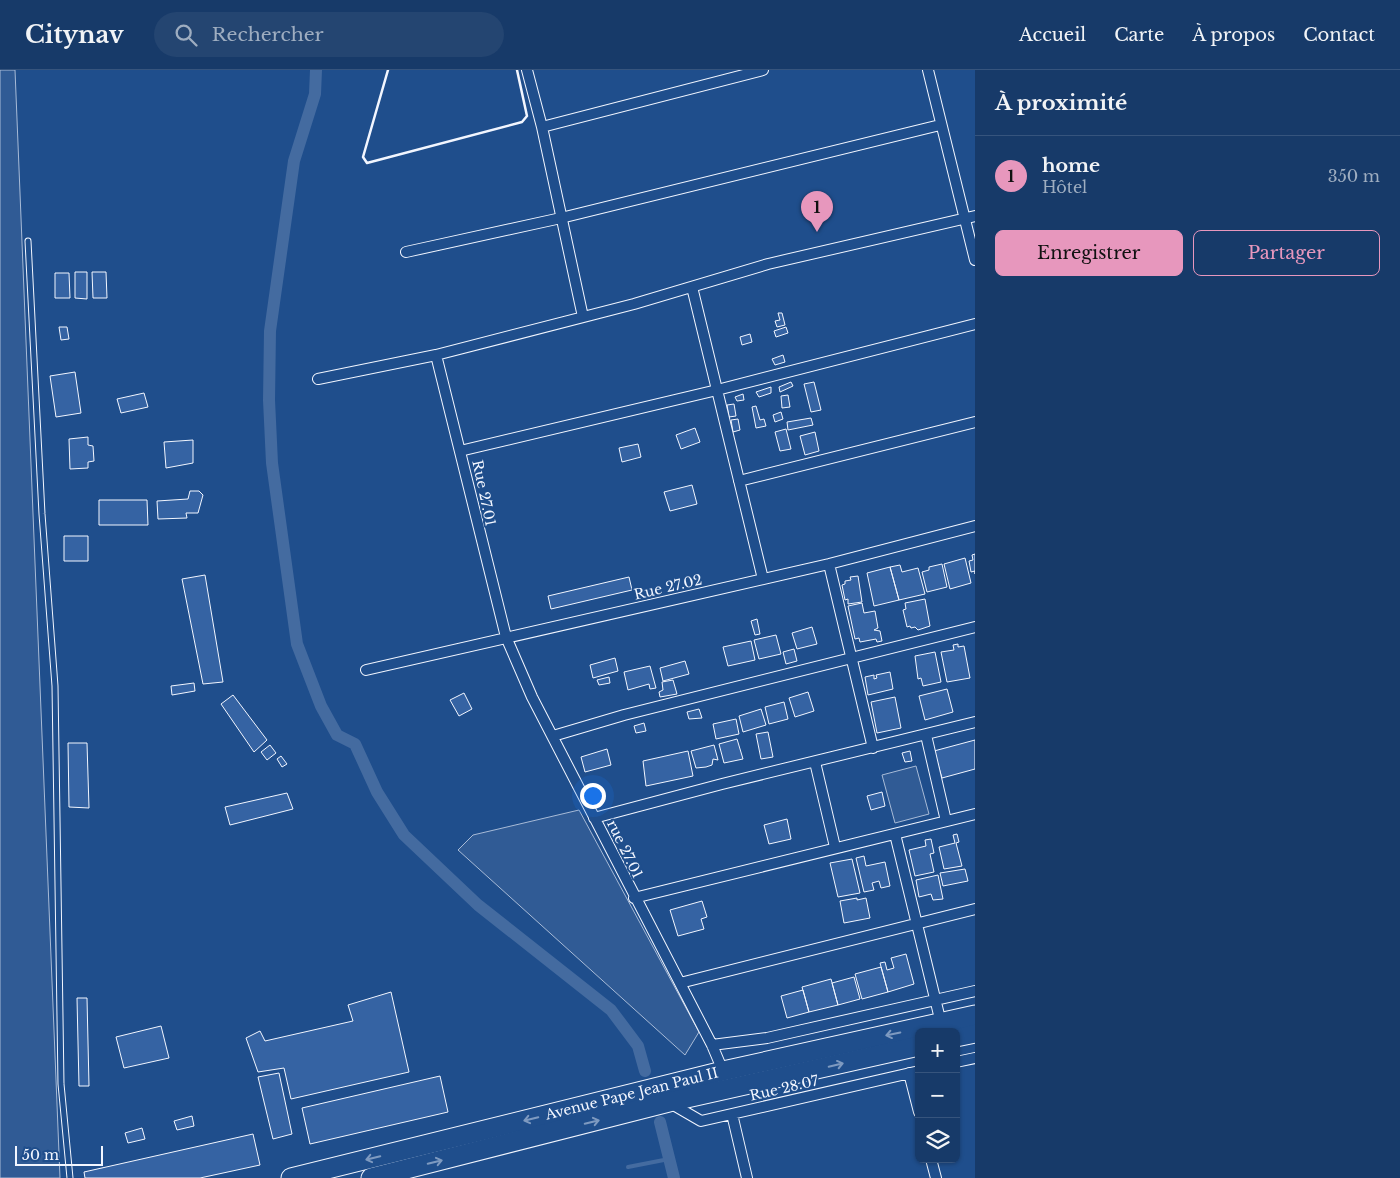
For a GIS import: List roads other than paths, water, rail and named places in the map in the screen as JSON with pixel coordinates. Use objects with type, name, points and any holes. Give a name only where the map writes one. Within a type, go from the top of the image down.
[{"type":"highway","name":"Avenue Pape Jean Paul II","points":[[291,1178],[723,1071],[975,1015]]},
{"type":"highway","points":[[960,1036],[975,1033]]},
{"type":"highway","name":"Avenue Pape Jean Paul II","points":[[371,1178],[669,1102],[915,1047]]},
{"type":"street","points":[[526,70],[542,127],[583,318]]},
{"type":"street","points":[[542,127],[763,70]]},
{"type":"street","points":[[928,70],[940,124],[970,217],[975,260]]},
{"type":"street","points":[[406,252],[561,218],[940,124]]},
{"type":"street","points":[[318,379],[436,355],[583,318],[768,264],[970,217]]},
{"type":"street","points":[[692,287],[763,579]]},
{"type":"street","points":[[460,451],[717,390],[975,324]]},
{"type":"street","name":"Rue 27.01","points":[[436,355],[480,540],[506,637]]},
{"type":"street","points":[[739,480],[975,422]]},
{"type":"street","name":"Rue 27.02","points":[[366,670],[829,564],[975,526]]},
{"type":"street","points":[[829,564],[872,748]]},
{"type":"street","points":[[552,736],[624,715],[975,627]]},
{"type":"street","name":"rue 27.01","points":[[506,637],[523,679],[634,898],[712,1045],[723,1071]]},
{"type":"street","points":[[594,818],[722,784],[975,722]]},
{"type":"street","points":[[926,735],[946,821]]},
{"type":"street","points":[[815,762],[835,847]]},
{"type":"street","points":[[634,898],[975,814]]},
{"type":"street","points":[[895,834],[915,924],[941,1023]]},
{"type":"street","points":[[680,984],[975,909]]},
{"type":"street","points":[[712,1045],[767,1038],[975,991]]},
{"type":"street","points":[[960,1061],[975,1058]]},
{"type":"street","name":"Rue 28.07","points":[[669,1102],[701,1121],[914,1072]]},
{"type":"street","points":[[732,1114],[747,1178]]},
{"type":"street","points":[[932,1163],[936,1178]]},
{"type":"lane","points":[[28,241],[42,514],[56,686],[61,1084],[70,1178]]},
{"type":"waterway","points":[[316,70],[315,94],[294,161],[270,331],[269,400],[272,463],[297,644],[321,706],[337,735],[355,744],[377,792],[404,835],[478,905],[611,1010],[638,1046],[645,1071]]},
{"type":"waterway","points":[[660,1122],[674,1178]]},
{"type":"waterway","points":[[628,1167],[669,1159]]},
{"type":"place","name":"home","points":[[817,232]]}]
